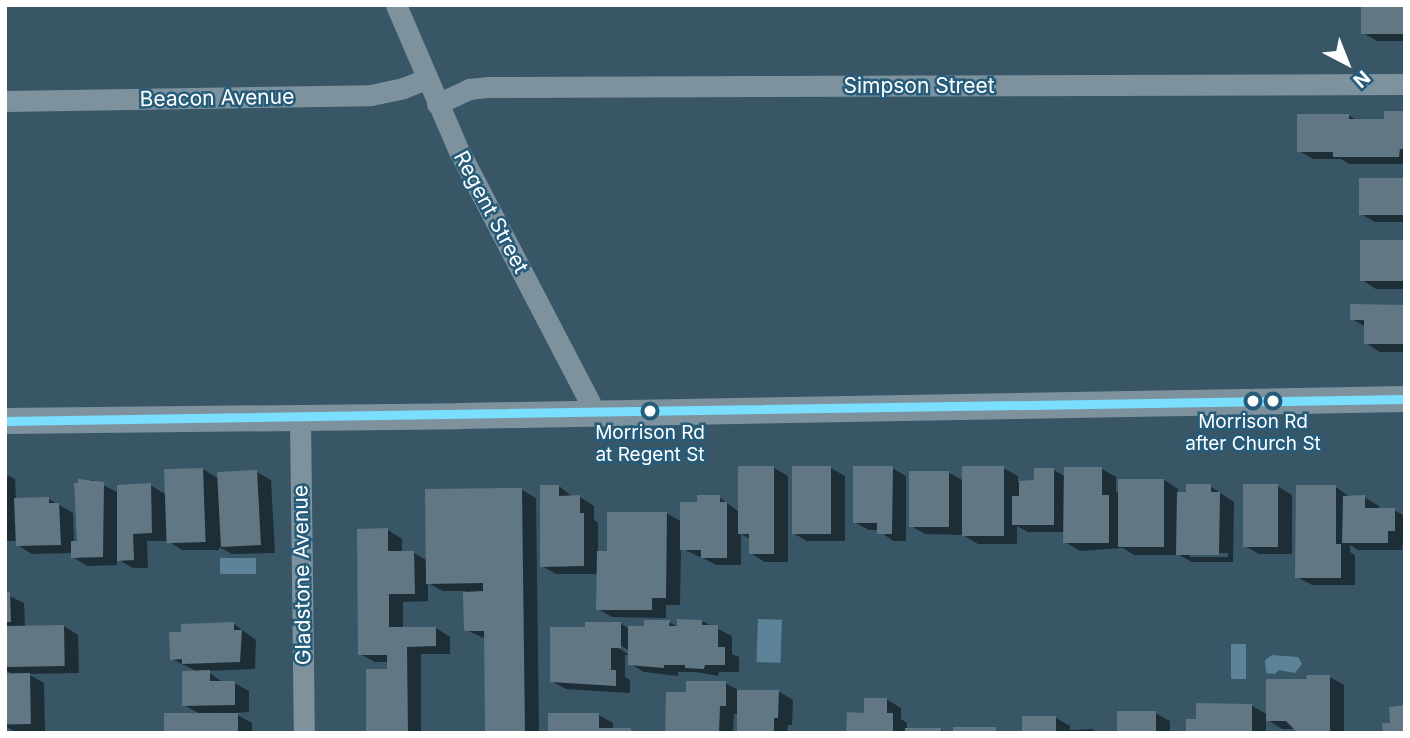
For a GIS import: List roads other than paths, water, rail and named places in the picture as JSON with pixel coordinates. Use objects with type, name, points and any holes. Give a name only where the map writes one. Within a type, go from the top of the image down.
[{"type":"street","name":"Regent Street","points":[[397,5],[437,104],[596,414]]},
{"type":"street","name":"Beacon Avenue","points":[[5,102],[371,95],[403,88],[426,79]]},
{"type":"street","name":"Simpson Street","points":[[437,104],[470,89],[489,86],[1395,84]]},
{"type":"street","points":[[5,421],[596,414],[1405,399]]},
{"type":"street","name":"Gladstone Avenue","points":[[300,418],[304,733]]},
{"type":"water","points":[[220,558],[256,558],[256,574],[220,574]]},
{"type":"water","points":[[758,619],[782,620],[780,663],[756,662]]},
{"type":"water","points":[[1231,644],[1246,644],[1246,679],[1231,679]]},
{"type":"water","points":[[1272,655],[1298,657],[1302,664],[1295,673],[1279,670],[1275,674],[1266,673],[1265,660]]},
{"type":"place","name":"Morrison Rd after Church St","points":[[1253,401]]},
{"type":"place","name":"Morrison Rd at Regent St","points":[[650,411]]}]
